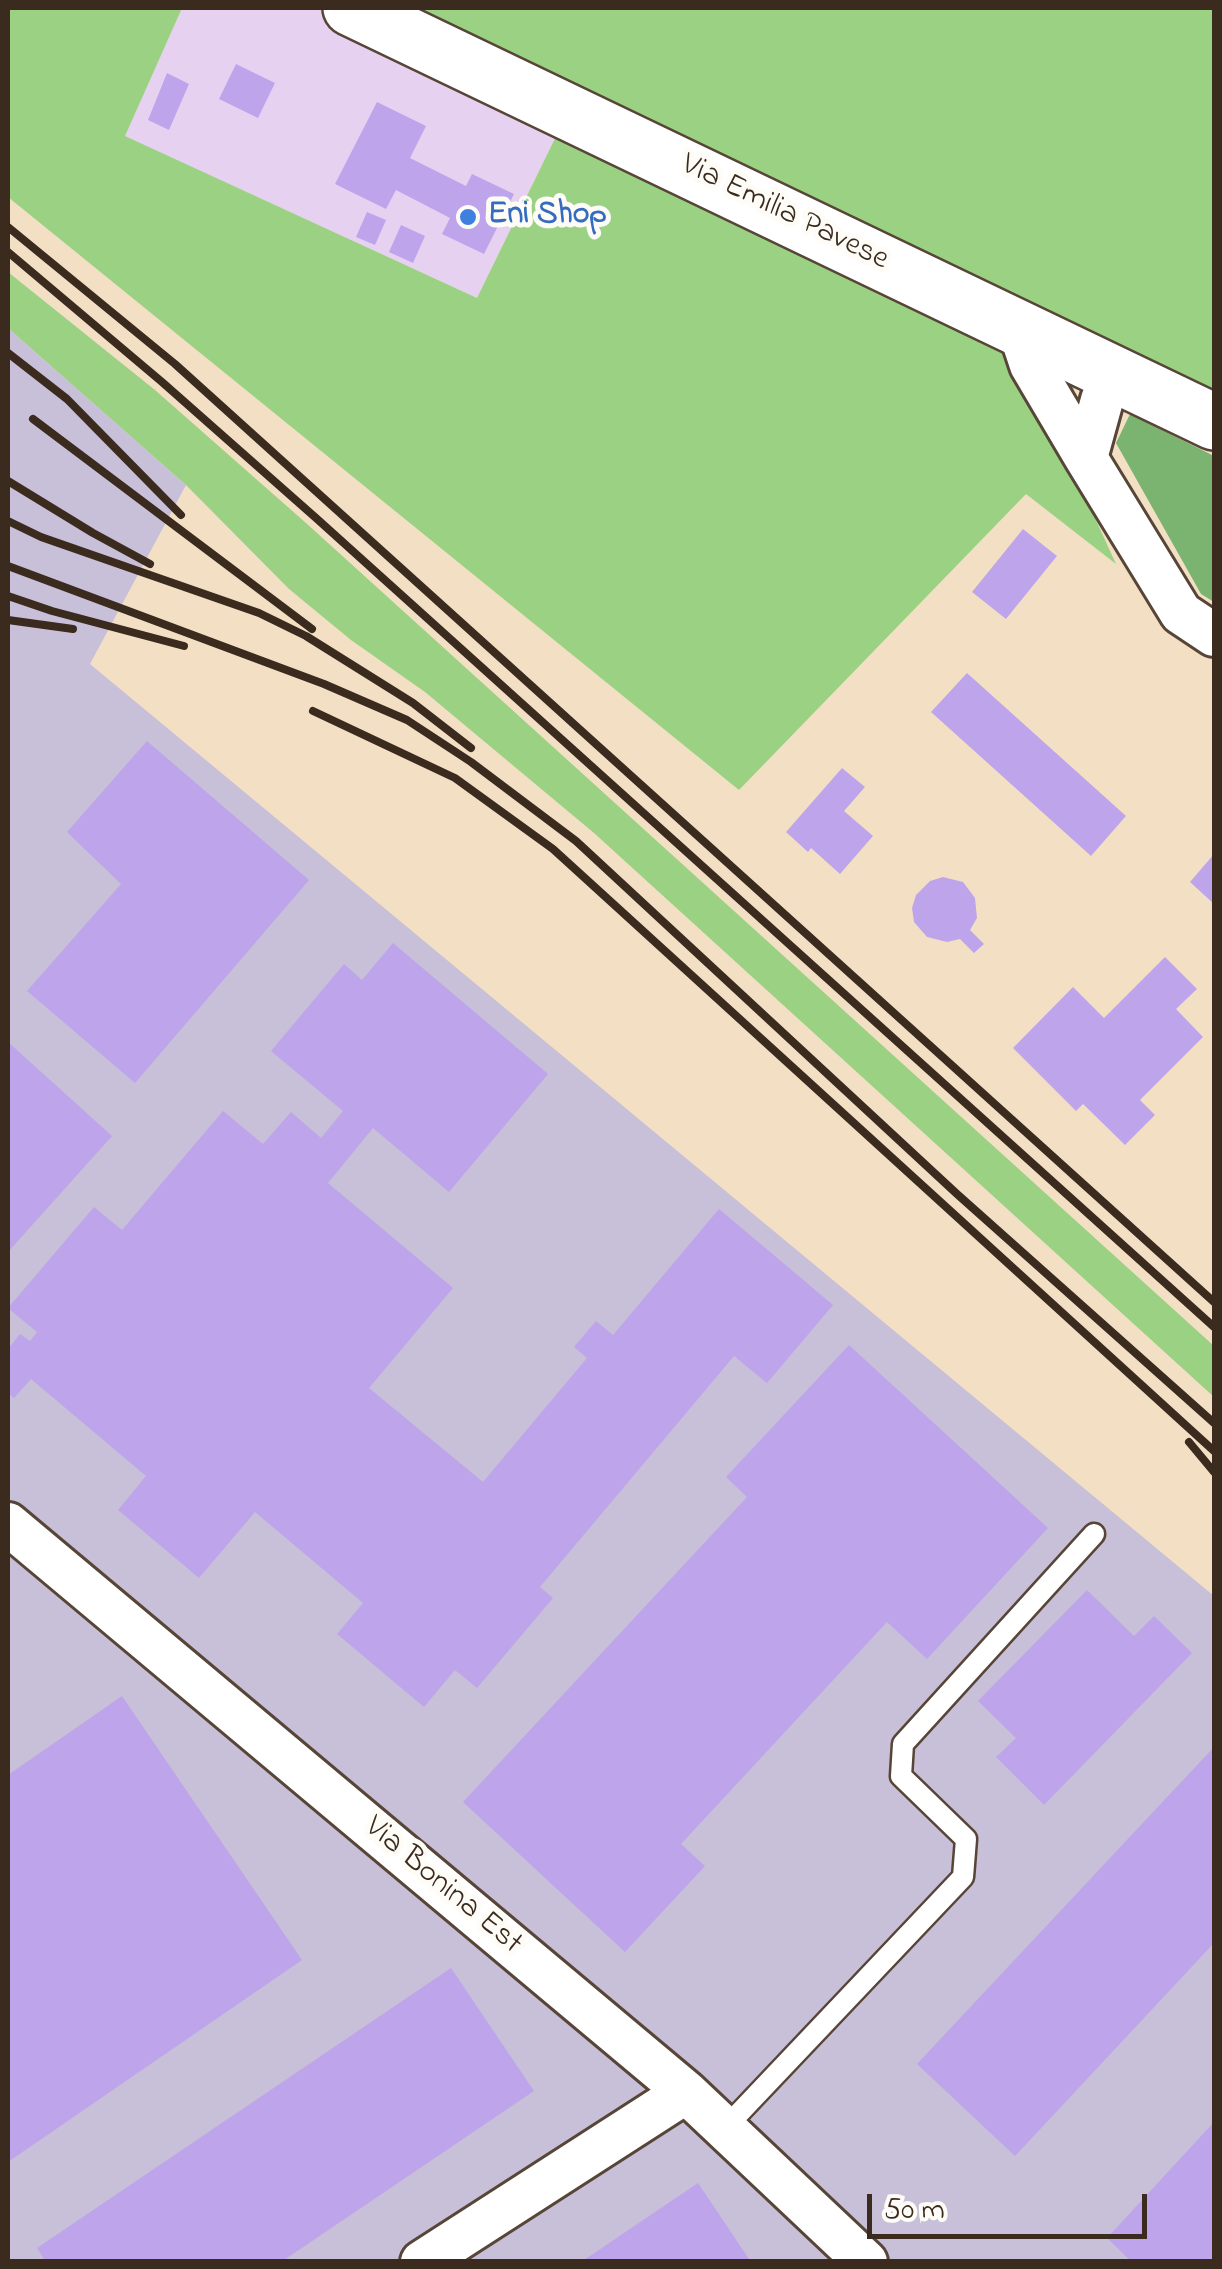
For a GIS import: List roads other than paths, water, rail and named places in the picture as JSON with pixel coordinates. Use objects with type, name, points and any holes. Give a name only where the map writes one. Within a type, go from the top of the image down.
[{"type":"main road","name":"Via Emilia Pavese","points":[[352,8],[1214,422]]},
{"type":"street","points":[[1018,326],[1030,364],[1174,603],[1181,613],[1214,636]]},
{"type":"street","points":[[1086,458],[1102,400],[1116,374]]},
{"type":"street","name":"Via Bonina Est","points":[[8,1524],[686,2092],[866,2262]]},
{"type":"street","points":[[422,2262],[686,2092]]},
{"type":"lane","points":[[724,2128],[963,1877],[966,1839],[902,1776],[903,1744],[1094,1534]]},
{"type":"railway","points":[[8,227],[175,364],[1214,1302]]},
{"type":"railway","points":[[8,252],[316,518],[1214,1327]]},
{"type":"railway","points":[[8,353],[67,399],[181,515]]},
{"type":"railway","points":[[33,419],[312,629]]},
{"type":"railway","points":[[8,481],[150,564]]},
{"type":"railway","points":[[8,521],[41,537],[259,613],[306,636],[413,703],[471,748]]},
{"type":"railway","points":[[8,566],[324,684],[407,720],[471,762],[576,841],[957,1194],[1214,1423]]},
{"type":"railway","points":[[8,596],[184,646]]},
{"type":"railway","points":[[8,620],[73,629]]},
{"type":"railway","points":[[313,711],[455,778],[553,849],[1214,1451]]},
{"type":"railway","points":[[1189,1442],[1214,1472]]},
{"type":"place","name":"Eni Shop","points":[[468,217]]}]
